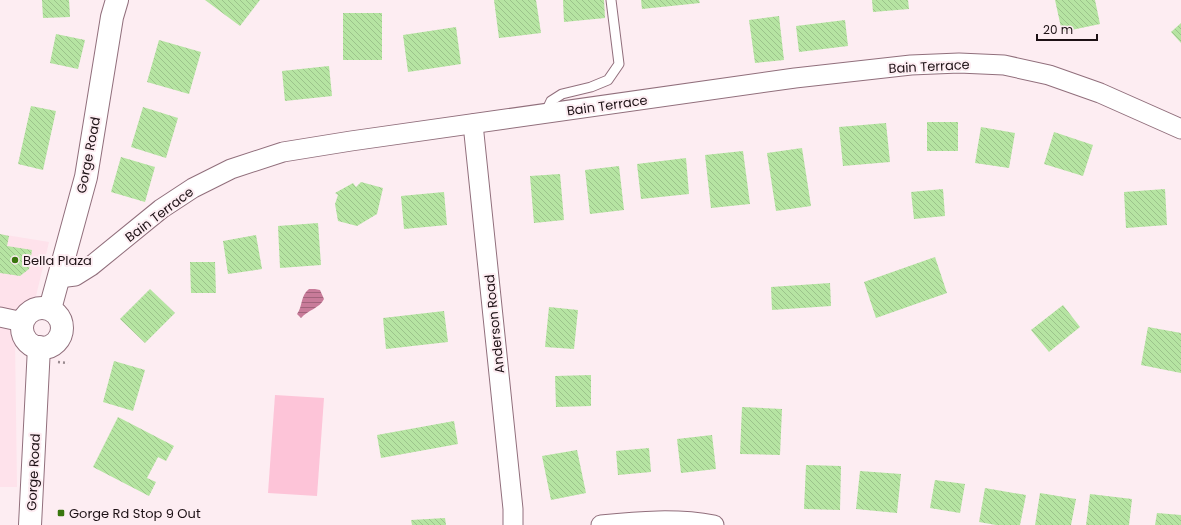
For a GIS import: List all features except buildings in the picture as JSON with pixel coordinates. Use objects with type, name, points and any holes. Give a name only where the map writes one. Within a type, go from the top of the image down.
[{"type":"street","name":"Gorge Road","points":[[50,309],[86,177],[112,17],[117,0]]},
{"type":"street","name":"Bain Terrace","points":[[59,278],[75,276],[91,266],[161,210],[193,188],[231,169],[283,152],[795,78],[910,65],[959,63],[1004,65],[1049,75],[1100,93],[1181,129]]},
{"type":"street","name":"Anderson Road","points":[[473,124],[513,509],[512,525]]},
{"type":"street","points":[[44,308],[50,309],[60,317],[62,330],[60,336],[51,345],[39,347],[32,345],[27,341],[22,328],[23,322],[34,310],[44,308]]},
{"type":"street","points":[[0,317],[23,322]]},
{"type":"street","name":"Gorge Road","points":[[30,525],[39,347]]},
{"type":"street","points":[[601,525],[668,520],[714,525]]},
{"type":"lane","points":[[545,114],[551,101],[562,94],[591,88],[608,80],[619,64],[611,0]]},
{"type":"path","points":[[56,362],[68,363]]},
{"type":"shaded area","points":[[0,234],[49,242],[36,296],[17,307],[15,339],[17,487],[0,487]]},
{"type":"shaded area","points":[[309,289],[320,290],[324,299],[320,305],[301,318],[297,314],[304,295]]},
{"type":"shaded area","points":[[275,395],[324,398],[317,496],[268,493]]},
{"type":"place","name":"Bella Plaza","points":[[15,260]]},
{"type":"place","name":"Gorge Rd Stop 9 Out","points":[[61,513]]}]
